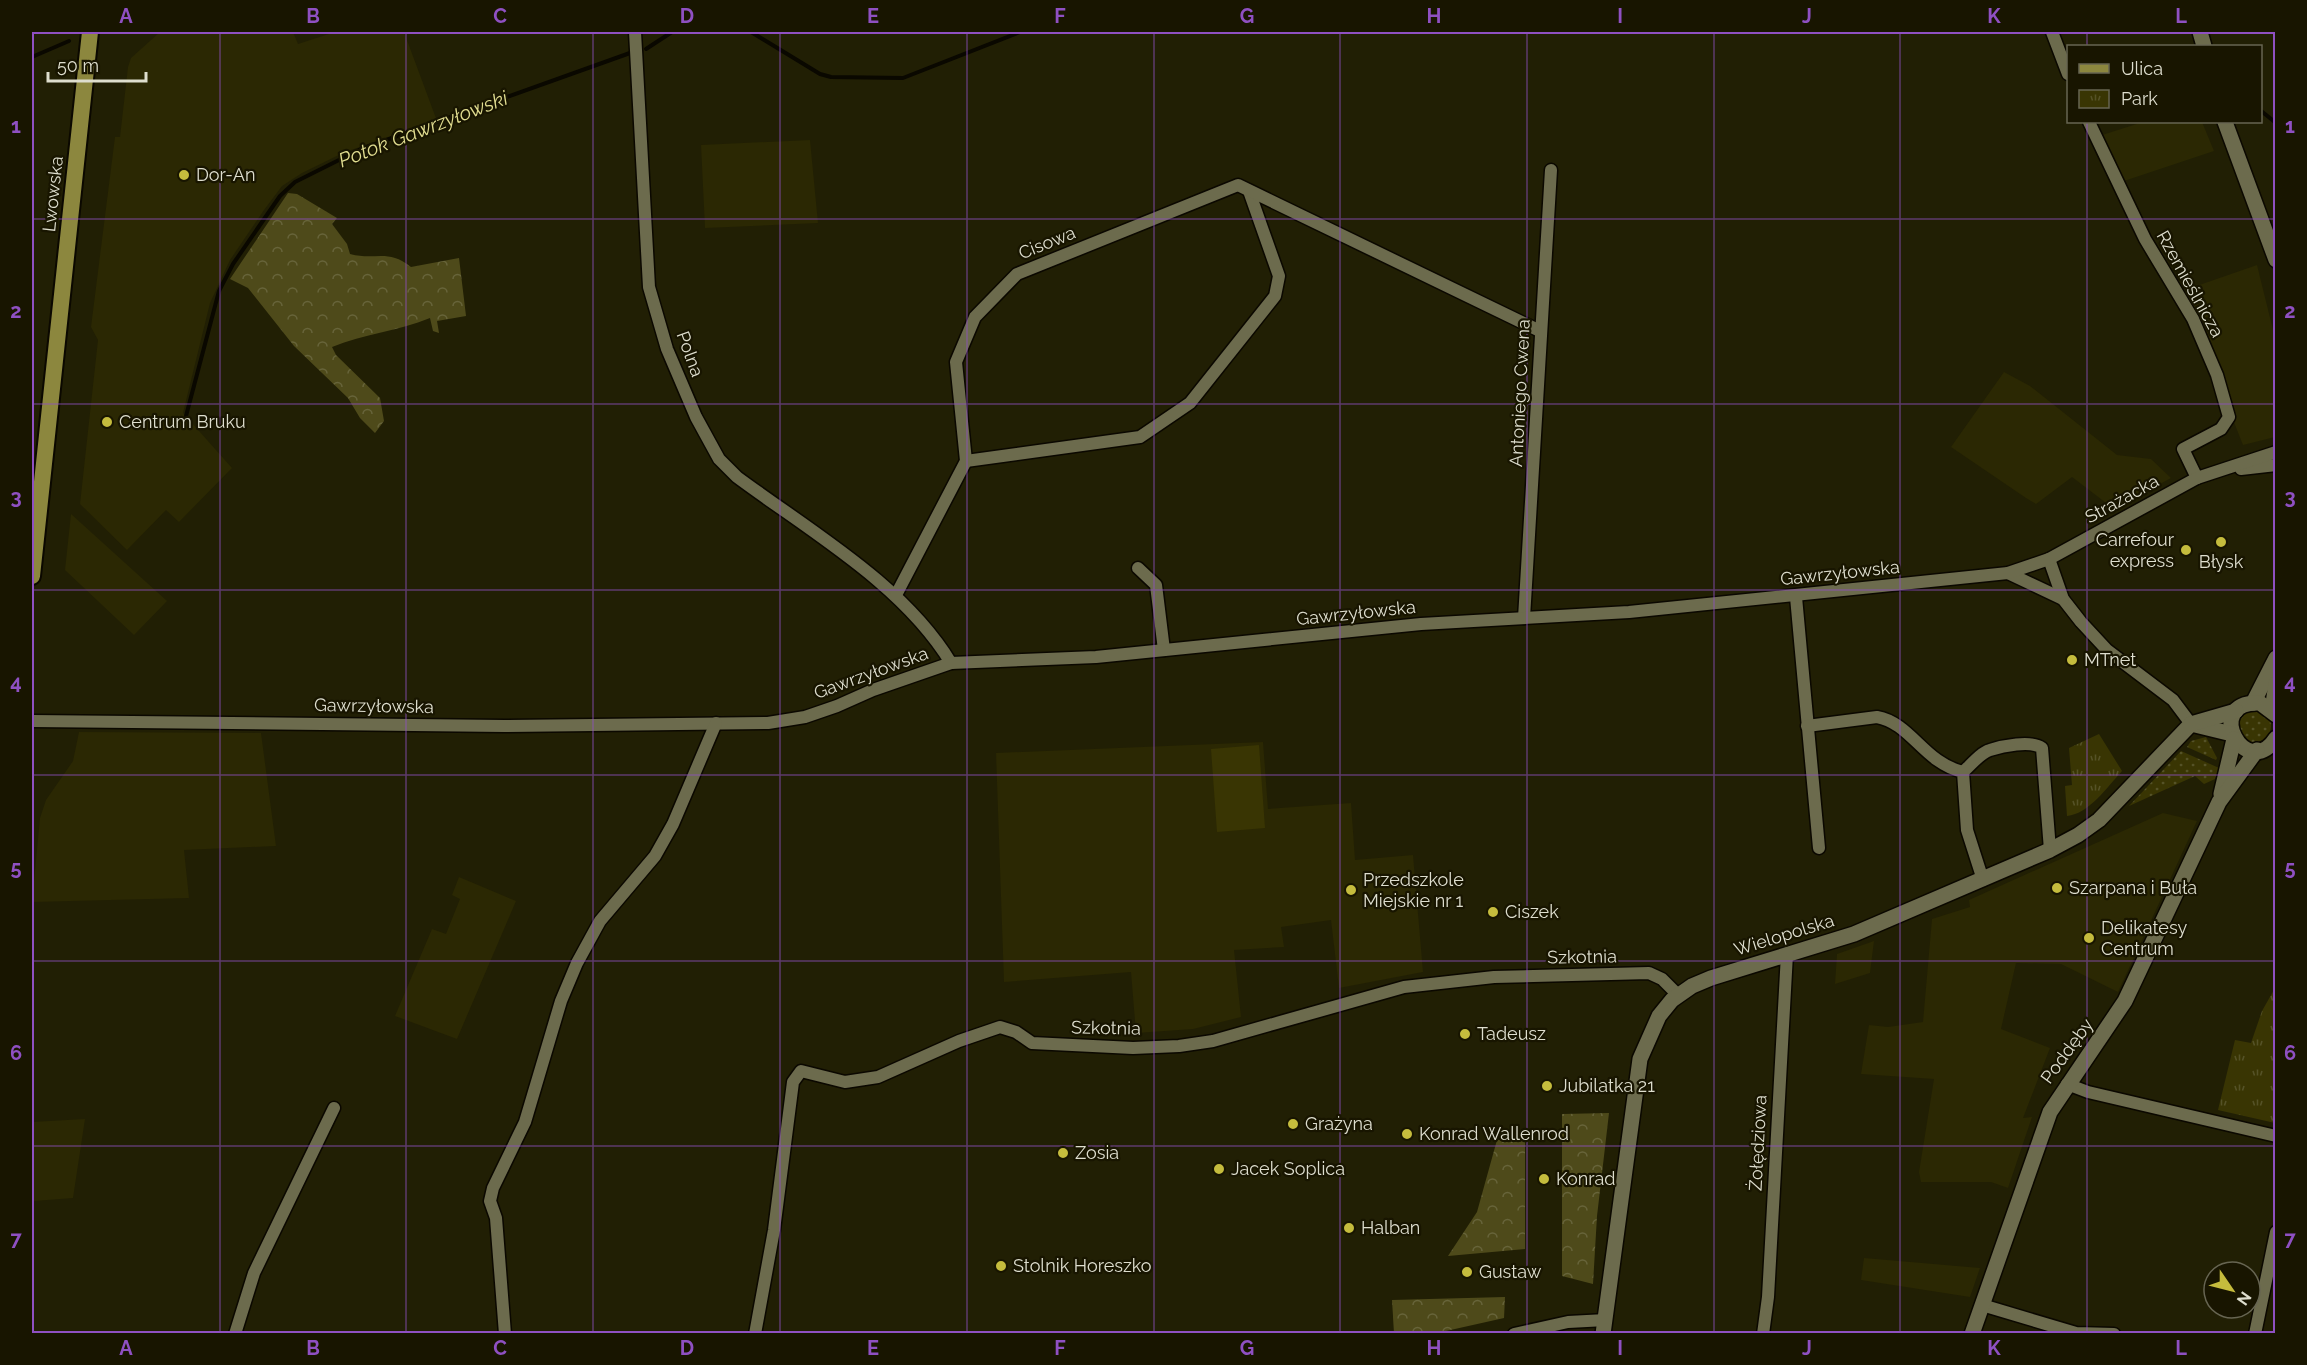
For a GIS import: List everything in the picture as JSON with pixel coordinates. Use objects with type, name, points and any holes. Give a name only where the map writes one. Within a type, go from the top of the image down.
[{"type":"main road","name":"Lwowska","points":[[32,576],[90,32]]},
{"type":"street","name":"Polna","points":[[635,32],[649,287],[667,349],[696,417],[719,459],[737,477],[896,595],[940,645],[951,663]]},
{"type":"street","points":[[2052,32],[2067,71]]},
{"type":"street","name":"Rzemieślnicza","points":[[2089,123],[2145,239],[2193,320],[2217,375],[2229,417],[2222,429],[2183,449],[2197,478]]},
{"type":"street","points":[[2225,123],[2276,260]]},
{"type":"street","name":"Antoniego Cwena","points":[[1524,618],[1551,170]]},
{"type":"street","name":"Cisowa","points":[[966,461],[956,362],[975,317],[1017,274],[1238,185],[1540,331]]},
{"type":"street","points":[[896,595],[966,461],[1140,437],[1190,403],[1275,296],[1279,276],[1249,191]]},
{"type":"street","name":"Strażacka","points":[[2049,559],[2197,478],[2276,452]]},
{"type":"street","name":"Strażacka","points":[[2213,473],[2276,465]]},
{"type":"street","points":[[2049,559],[2063,599],[2107,650],[2173,700],[2191,724],[2233,737],[2244,748],[2257,750],[2267,747],[2275,739]]},
{"type":"street","name":"Gawrzyłowska","points":[[32,721],[493,726],[768,723],[805,717],[951,663],[1084,657],[1421,624],[1796,597],[2008,573],[2049,559]]},
{"type":"street","points":[[1138,568],[1156,585],[1164,650]]},
{"type":"street","points":[[2008,573],[2063,599]]},
{"type":"street","points":[[1796,597],[1819,848]]},
{"type":"street","points":[[2276,658],[2253,702],[2260,703],[2274,712],[2276,684]]},
{"type":"street","name":"Wielopolska","points":[[1605,1327],[1640,1059],[1655,1022],[1678,994],[1711,978],[1854,934],[2050,850],[2078,835],[2098,820],[2191,724],[2236,711],[2253,702]]},
{"type":"street","name":"Poddęby","points":[[2219,802],[2233,737],[2230,724],[2236,711]]},
{"type":"street","points":[[1807,726],[1877,717],[1885,718],[1895,723],[1936,762],[1963,772]]},
{"type":"street","points":[[505,1334],[496,1218],[490,1201],[493,1188],[525,1122],[561,1001],[577,963],[600,921],[659,848],[673,824],[716,723]]},
{"type":"street","points":[[1963,772],[1988,750],[2022,744],[2038,745],[2042,748],[2050,850]]},
{"type":"street","name":"Poddęby","points":[[1972,1334],[2050,1112],[2125,1001],[2219,802],[2257,750]]},
{"type":"street","points":[[1963,772],[1967,830],[1983,880]]},
{"type":"street","name":"Żołędziowa","points":[[1762,1334],[1768,1297],[1787,954]]},
{"type":"street","name":"Szkotnia","points":[[755,1334],[774,1230],[793,1082],[801,1071],[845,1082],[878,1077],[959,1041],[1000,1027],[1016,1032],[1032,1043],[1133,1048],[1179,1046],[1213,1041],[1404,987],[1455,980],[1649,973],[1662,979],[1678,994]]},
{"type":"street","points":[[2067,1084],[2088,1092],[2276,1136]]},
{"type":"street","points":[[235,1334],[254,1273],[323,1135],[333,1108]]},
{"type":"street","points":[[2255,1334],[2276,1232]]},
{"type":"street","points":[[1982,1305],[2076,1333],[2114,1334]]},
{"type":"street","points":[[1514,1334],[1568,1322],[1605,1327]]},
{"type":"shaded area","points":[[160,32],[293,32],[298,44],[335,32],[404,32],[437,121],[345,152],[302,173],[282,186],[264,210],[230,260],[210,303],[183,413],[232,468],[179,522],[166,510],[127,550],[80,504],[98,340],[91,327],[115,137],[120,137],[128,67],[131,58]]},
{"type":"shaded area","points":[[2140,123],[2202,123],[2214,151],[2121,182],[2099,136]]},
{"type":"shaded area","points":[[810,140],[818,223],[705,228],[701,145]]},
{"type":"shaded area","points":[[2257,265],[2275,338],[2275,437],[2243,445],[2182,291]]},
{"type":"shaded area","points":[[2004,372],[2030,386],[2117,455],[2151,459],[2171,478],[2114,509],[2072,477],[2036,504],[2026,498],[1951,447]]},
{"type":"shaded area","points":[[71,514],[167,601],[134,635],[65,570]]},
{"type":"shaded area","points":[[79,732],[261,733],[276,846],[184,850],[189,898],[32,902],[40,818],[46,800],[73,761]]},
{"type":"shaded area","points":[[1263,742],[1268,809],[1351,803],[1355,860],[1413,855],[1423,972],[1339,988],[1331,920],[1281,927],[1284,947],[1234,950],[1241,1017],[1193,1029],[1136,1033],[1131,972],[1004,982],[996,753]]},
{"type":"shaded area","points":[[2163,813],[2197,821],[2118,992],[2061,964],[2016,963],[2001,1029],[2050,1048],[2023,1118],[2032,1117],[2008,1188],[1991,1182],[1921,1182],[1919,1172],[1934,1079],[1861,1074],[1869,1025],[1888,1027],[1923,1022],[1932,919],[1970,907],[1969,900]]},
{"type":"shaded area","points":[[459,877],[516,901],[457,1039],[395,1016],[432,929],[446,934],[460,899],[452,895]]},
{"type":"shaded area","points":[[1874,941],[1870,973],[1835,984],[1837,954]]},
{"type":"shaded area","points":[[85,1119],[73,1198],[34,1201],[32,1122]]},
{"type":"shaded area","points":[[1864,1258],[1980,1268],[1970,1297],[1861,1280]]},
{"type":"green space","points":[[288,193],[297,194],[337,218],[332,224],[347,244],[350,254],[388,256],[403,261],[411,267],[459,258],[466,316],[437,321],[439,333],[433,331],[430,318],[332,347],[336,355],[380,398],[384,421],[375,433],[360,418],[348,398],[294,346],[248,288],[230,279]]},
{"type":"green space","points":[[2255,710],[2266,715],[2271,726],[2266,737],[2255,742],[2244,737],[2239,726],[2244,715]]},
{"type":"green space","points":[[2099,734],[2122,771],[2090,805],[2067,816],[2065,786],[2072,785],[2069,748]]},
{"type":"green space","points":[[2206,737],[2216,760],[2187,747],[2191,741]]},
{"type":"green space","points":[[1259,745],[1265,828],[1217,832],[1211,749]]},
{"type":"green space","points":[[2181,751],[2219,768],[2215,779],[2204,784],[2195,776],[2129,806]]},
{"type":"green space","points":[[2275,988],[2276,1123],[2218,1110],[2235,1040],[2251,1043],[2262,1011]]},
{"type":"green space","points":[[1609,1113],[1597,1216],[1593,1284],[1562,1276],[1562,1114]]},
{"type":"green space","points":[[1525,1139],[1525,1249],[1448,1256],[1477,1212],[1497,1140]]},
{"type":"green space","points":[[1505,1297],[1504,1318],[1437,1333],[1394,1333],[1392,1300]]},
{"type":"waterway","name":"Potok Gawrzyłowski","points":[[646,49],[672,32]]},
{"type":"waterway","name":"Potok Gawrzyłowski","points":[[751,32],[820,74],[831,77],[903,78],[1020,32]]},
{"type":"waterway","points":[[32,57],[69,41]]},
{"type":"waterway","name":"Potok Gawrzyłowski","points":[[186,416],[219,291],[233,264],[280,196],[295,182],[361,149],[630,53]]},
{"type":"waterway","name":"Potok Gawrzyłowski","points":[[2262,112],[2276,123]]},
{"type":"place","name":"Dor-An","points":[[184,175]]},
{"type":"place","name":"Centrum Bruku","points":[[107,422]]},
{"type":"place","name":"Błysk","points":[[2221,542]]},
{"type":"place","name":"Carrefour express","points":[[2186,550]]},
{"type":"place","name":"MTnet","points":[[2072,660]]},
{"type":"place","name":"Szarpana i Buła","points":[[2057,888]]},
{"type":"place","name":"Przedszkole Miejskie nr 1","points":[[1351,890]]},
{"type":"place","name":"Ciszek","points":[[1493,912]]},
{"type":"place","name":"Delikatesy Centrum","points":[[2089,938]]},
{"type":"place","name":"Tadeusz","points":[[1465,1034]]},
{"type":"place","name":"Jubilatka 21","points":[[1547,1086]]},
{"type":"place","name":"Grażyna","points":[[1293,1124]]},
{"type":"place","name":"Konrad Wallenrod","points":[[1407,1134]]},
{"type":"place","name":"Zosia","points":[[1063,1153]]},
{"type":"place","name":"Jacek Soplica","points":[[1219,1169]]},
{"type":"place","name":"Konrad","points":[[1544,1179]]},
{"type":"place","name":"Halban","points":[[1349,1228]]},
{"type":"place","name":"Stolnik Horeszko","points":[[1001,1266]]},
{"type":"place","name":"Gustaw","points":[[1467,1272]]}]
